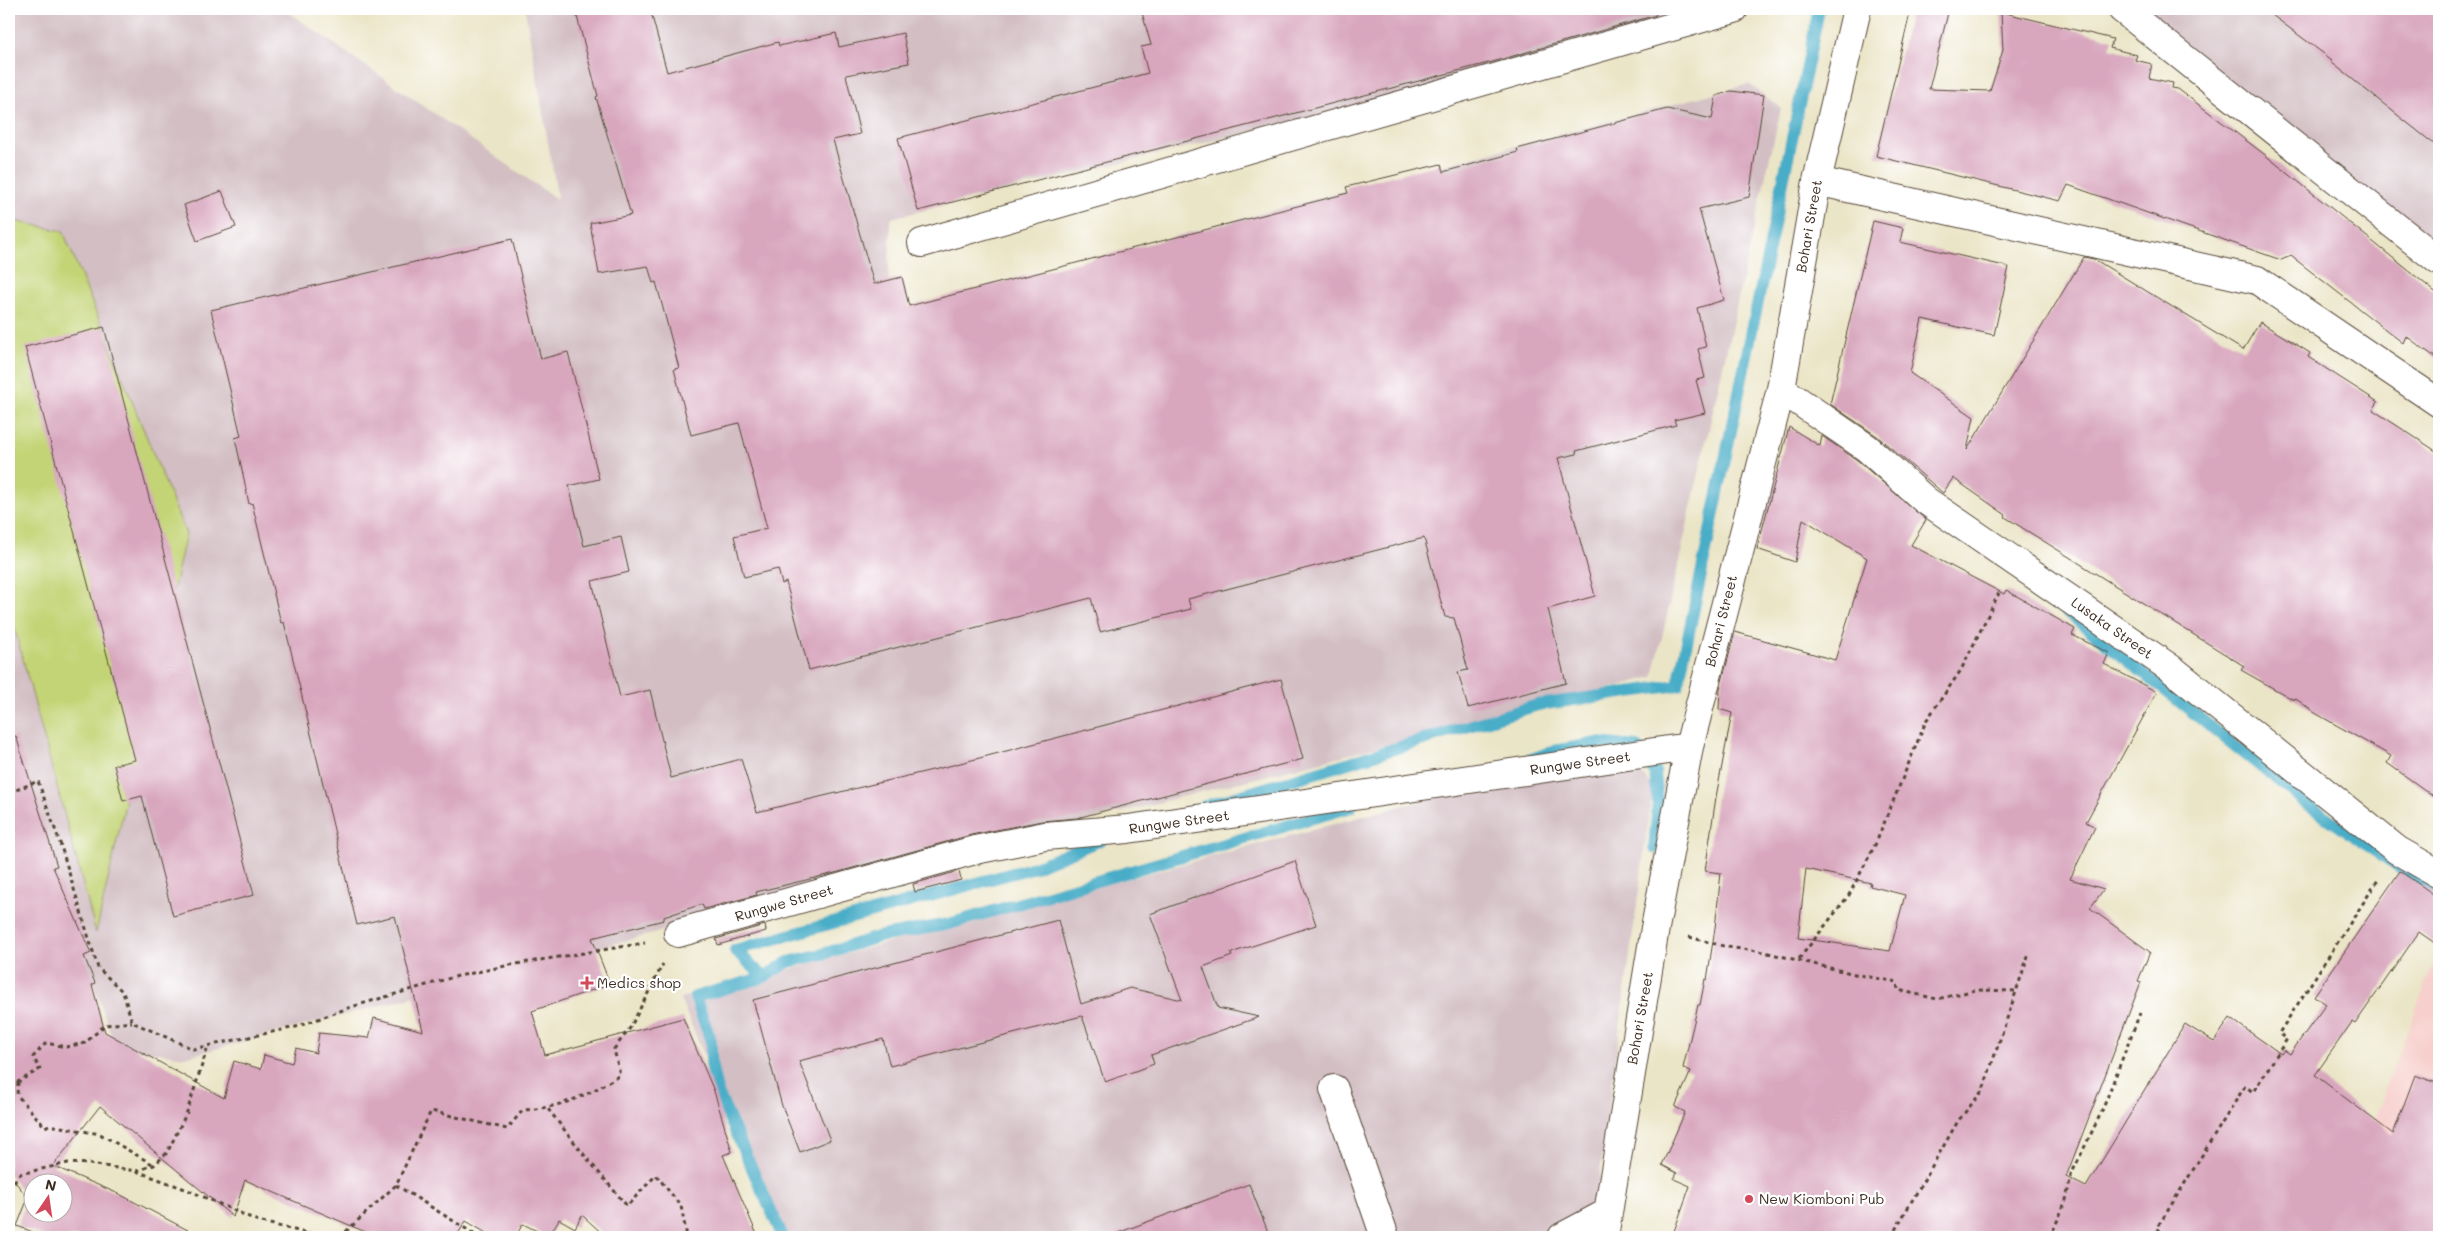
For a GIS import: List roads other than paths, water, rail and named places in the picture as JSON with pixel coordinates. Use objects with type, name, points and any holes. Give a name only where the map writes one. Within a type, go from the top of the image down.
[{"type":"street","points":[[922,243],[1734,9]]},
{"type":"street","name":"Bohari Street","points":[[1605,1225],[1655,928],[1689,747],[1781,389],[1817,181],[1857,9]]},
{"type":"street","points":[[2122,9],[2439,261]]},
{"type":"street","points":[[1817,181],[2257,280],[2439,403]]},
{"type":"street","name":"Lusaka Street","points":[[1781,389],[1867,448],[1925,500],[2173,670],[2397,850],[2439,874]]},
{"type":"street","name":"Rungwe Street","points":[[670,937],[975,850],[1045,836],[1128,829],[1689,747]]},
{"type":"street","points":[[1334,1089],[1385,1237]]},
{"type":"street","points":[[1562,1237],[1605,1225]]},
{"type":"waterway","points":[[1203,807],[1538,705],[1678,685],[1819,9]]},
{"type":"waterway","points":[[2067,612],[2310,806],[2439,894]]},
{"type":"waterway","points":[[1529,760],[1554,751],[1597,743],[1637,747],[1655,772],[1658,804],[1654,848]]},
{"type":"waterway","points":[[783,1237],[717,1091],[711,1063],[711,1041],[695,997],[764,977],[788,962],[823,954],[878,937],[949,924],[1351,807]]},
{"type":"waterway","points":[[764,977],[735,950],[1035,867],[1101,840]]},
{"type":"place","name":"Medics shop","points":[[587,983]]},
{"type":"place","name":"New Kiomboni Pub","points":[[1749,1199]]}]
